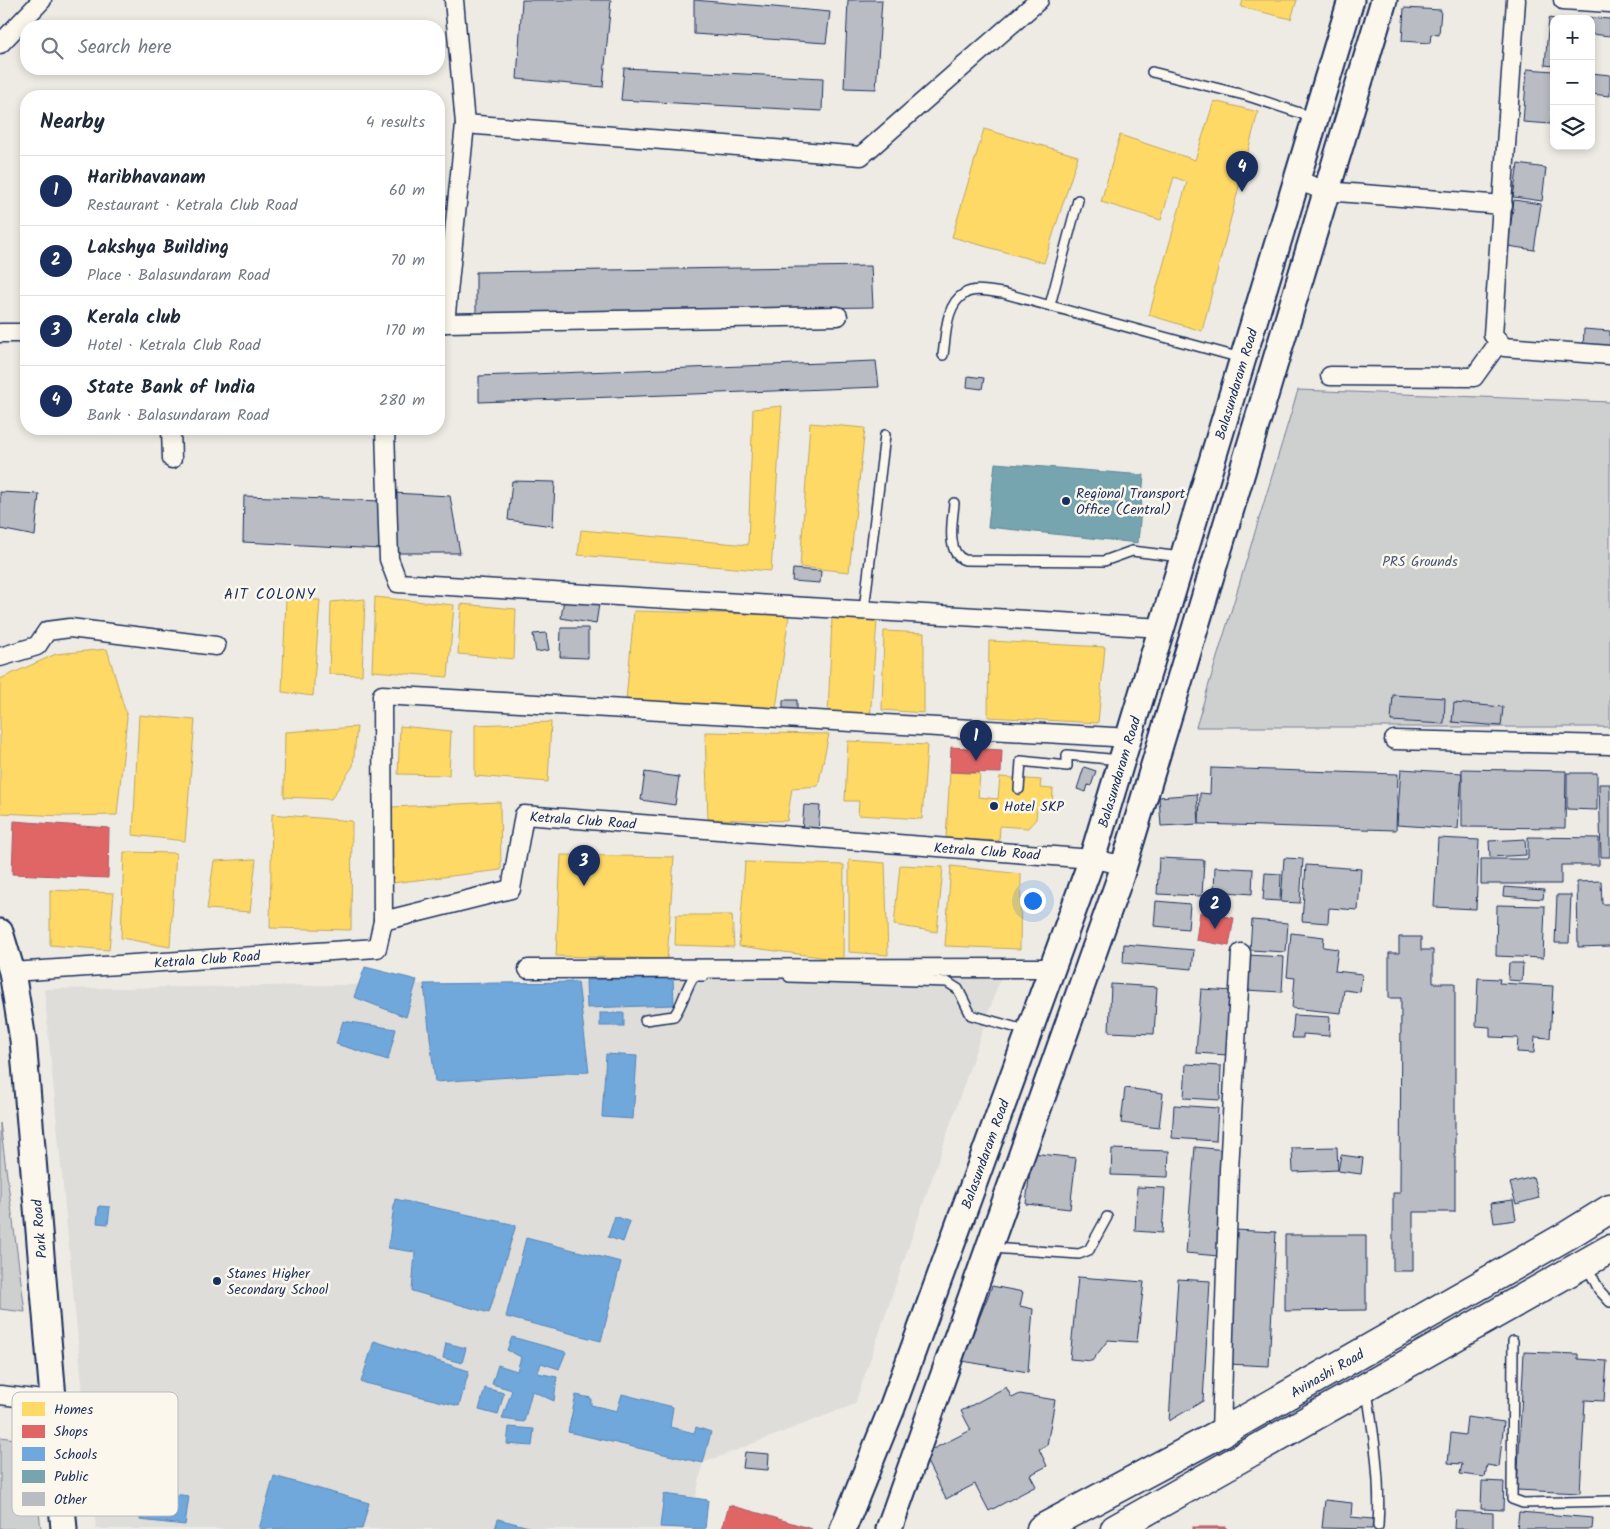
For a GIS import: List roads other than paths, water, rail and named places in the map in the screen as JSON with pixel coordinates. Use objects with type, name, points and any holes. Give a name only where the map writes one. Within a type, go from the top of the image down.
[{"type":"main road","name":"Balasundaram Road","points":[[843,1529],[892,1408],[1092,859],[1127,749],[1351,0]]},
{"type":"main road","points":[[889,1529],[1124,865],[1325,191],[1384,0]]},
{"type":"main road","points":[[1183,561],[1212,574]]},
{"type":"main road","name":"Park Road","points":[[0,932],[12,972],[23,1040],[51,1392]]},
{"type":"main road","name":"Avinashi Road","points":[[1041,1529],[1221,1433],[1568,1236],[1610,1208]]},
{"type":"main road","points":[[1115,1529],[1140,1523],[1366,1388],[1610,1249]]},
{"type":"main road","name":"Park Road","points":[[63,1516],[64,1529]]},
{"type":"street","points":[[23,20],[42,0]]},
{"type":"street","points":[[445,297],[465,124],[454,0]]},
{"type":"street","points":[[465,124],[861,156],[1039,0]]},
{"type":"street","points":[[1516,0],[1503,205],[1492,335],[1504,347],[1610,355]]},
{"type":"street","points":[[1563,0],[1610,3]]},
{"type":"street","points":[[0,44],[20,23]]},
{"type":"street","points":[[1297,180],[1325,191],[1503,205]]},
{"type":"street","points":[[445,323],[838,316]]},
{"type":"street","points":[[0,333],[20,332]]},
{"type":"street","points":[[1330,376],[1474,377],[1499,342]]},
{"type":"street","points":[[171,435],[172,458]]},
{"type":"street","points":[[385,435],[389,559],[398,583],[1163,628]]},
{"type":"street","points":[[0,657],[36,646],[47,631],[70,628],[216,646]]},
{"type":"street","points":[[383,921],[382,695],[1127,749]]},
{"type":"street","points":[[1394,740],[1610,745]]},
{"type":"street","name":"Ketrala Club Road","points":[[12,972],[376,948],[383,921],[511,890],[524,815],[1092,859]]},
{"type":"street","points":[[1092,859],[1124,865]]},
{"type":"street","points":[[1221,1433],[1229,1170],[1241,953]]},
{"type":"street","points":[[528,969],[1053,968]]},
{"type":"lane","points":[[1152,72],[1248,96],[1315,118]]},
{"type":"lane","points":[[1050,306],[1078,200]]},
{"type":"lane","points":[[942,356],[949,317],[954,304],[964,293],[977,291],[1003,293],[1243,358]]},
{"type":"lane","points":[[864,610],[885,435]]},
{"type":"lane","points":[[954,503],[952,542],[956,553],[965,560],[1104,562],[1132,551],[1183,561]]},
{"type":"lane","points":[[1018,789],[1021,761],[1067,766],[1067,755],[1127,749]]},
{"type":"lane","points":[[645,1020],[674,1016],[679,1010],[687,986],[694,976],[762,976],[946,982],[958,989],[971,1015],[1029,1031]]},
{"type":"lane","points":[[989,1247],[1079,1254],[1089,1250],[1107,1217]]},
{"type":"lane","points":[[1585,1264],[1600,1290],[1610,1302]]},
{"type":"lane","points":[[1513,1341],[1512,1499],[1523,1503],[1610,1502]]},
{"type":"lane","points":[[1366,1388],[1379,1462],[1378,1526]]},
{"type":"place","name":"State Bank of India","points":[[1242,192]]},
{"type":"place","name":"Regional Transport Office (Central)","points":[[1066,501]]},
{"type":"place","name":"Haribhavanam","points":[[976,761]]},
{"type":"place","name":"Hotel SKP","points":[[994,806]]},
{"type":"place","name":"Kerala club","points":[[584,886]]},
{"type":"place","name":"Lakshya Building","points":[[1215,929]]},
{"type":"place","name":"Stanes Higher Secondary School","points":[[217,1281]]},
{"type":"district","name":"AIT COLONY","points":[[270,594]]},
{"type":"park label","name":"PRS Grounds","points":[[1420,561]]}]
